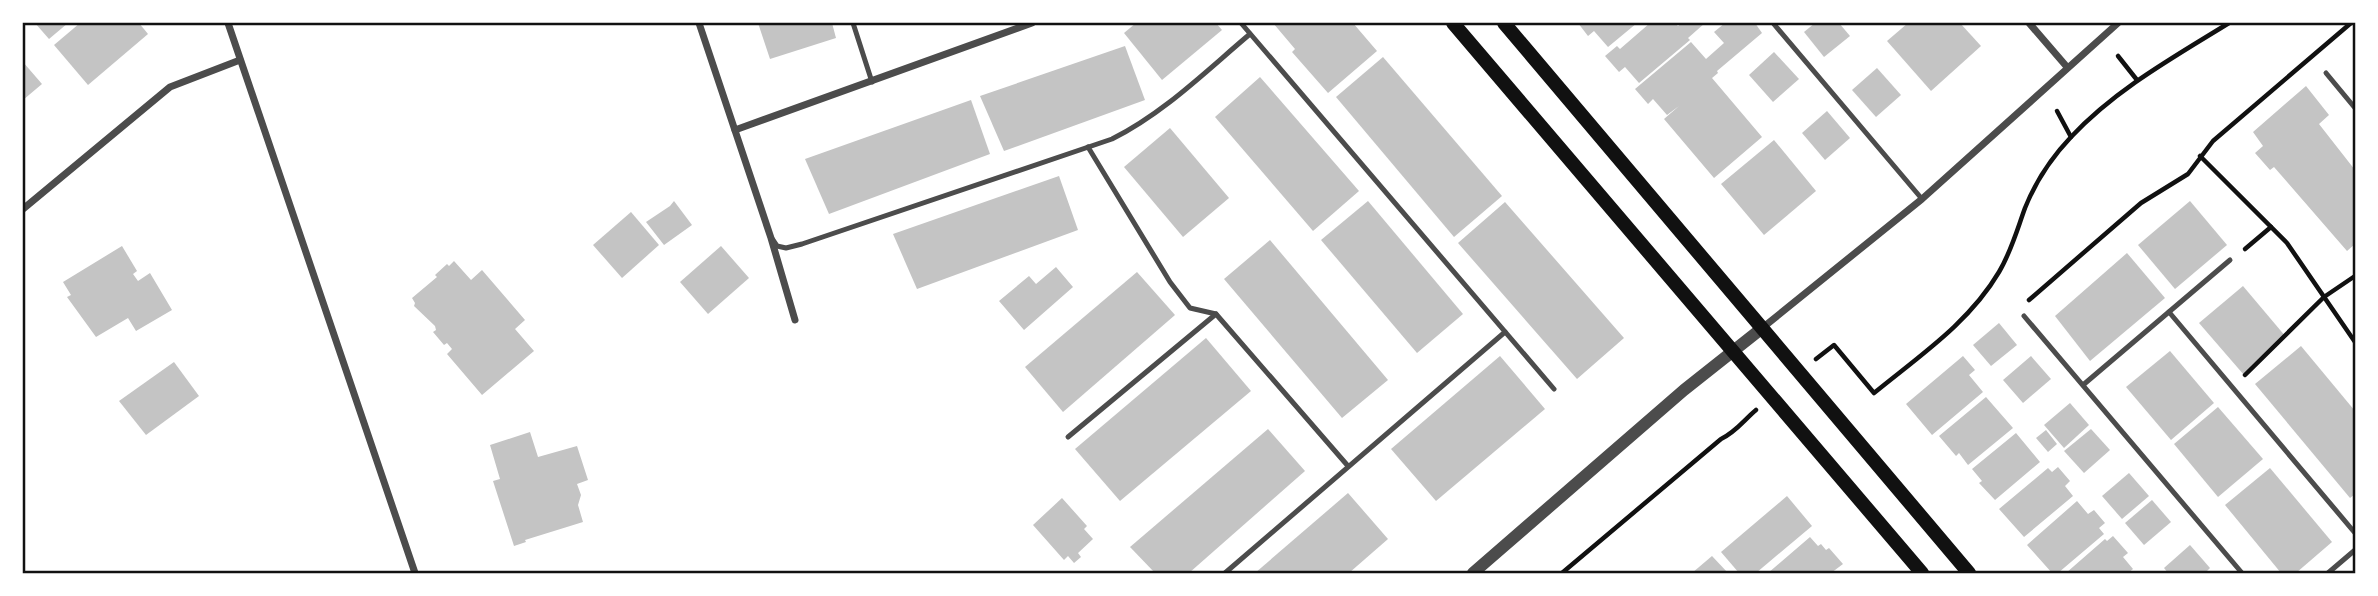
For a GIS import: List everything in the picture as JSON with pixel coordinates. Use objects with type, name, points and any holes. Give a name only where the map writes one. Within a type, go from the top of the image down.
[{"type":"main road","points":[[1453,23],[1922,573]]},
{"type":"main road","points":[[1504,23],[1969,573]]},
{"type":"street","points":[[228,23],[415,573]]},
{"type":"street","points":[[699,23],[771,237],[795,320]]},
{"type":"street","points":[[735,130],[1031,23]]},
{"type":"street","points":[[2029,23],[2067,67]]},
{"type":"street","points":[[1473,573],[1643,425],[1922,199],[2118,23]]},
{"type":"street","points":[[23,209],[170,88],[240,60]]},
{"type":"lane","points":[[853,23],[872,82]]},
{"type":"lane","points":[[1241,23],[1554,389]]},
{"type":"lane","points":[[1773,23],[1922,199]]},
{"type":"lane","points":[[771,237],[778,246],[786,248],[802,244],[1112,139],[1133,129],[1157,112],[1250,34]]},
{"type":"lane","points":[[2326,74],[2355,108]]},
{"type":"lane","points":[[1088,147],[1170,282],[1190,308],[1216,314],[1348,466]]},
{"type":"lane","points":[[2082,385],[2231,260]]},
{"type":"lane","points":[[2169,312],[2355,533]]},
{"type":"lane","points":[[1068,437],[1216,314]]},
{"type":"lane","points":[[2025,316],[2242,573]]},
{"type":"lane","points":[[1225,573],[1505,332]]},
{"type":"lane","points":[[2328,573],[2355,550]]},
{"type":"path","points":[[1834,345],[1874,393],[1964,319],[1989,288],[2012,248],[2026,205],[2039,180],[2071,137],[2137,80],[2229,23]]},
{"type":"path","points":[[2027,302],[2141,203],[2188,174],[2213,141],[2351,23]]},
{"type":"path","points":[[2118,56],[2137,80]]},
{"type":"path","points":[[2057,111],[2071,137]]},
{"type":"path","points":[[2200,156],[2287,243],[2355,342]]},
{"type":"path","points":[[2231,260],[2271,227]]},
{"type":"path","points":[[2232,388],[2324,297],[2355,276]]},
{"type":"path","points":[[1562,573],[1721,439],[1735,432],[1742,422]]},
{"type":"building","points":[[35,23],[68,23],[49,39]]},
{"type":"building","points":[[80,23],[139,23],[148,34],[88,85],[54,45]]},
{"type":"building","points":[[758,23],[832,23],[836,38],[770,59]]},
{"type":"building","points":[[1136,23],[1216,23],[1222,30],[1162,80],[1124,33]]},
{"type":"building","points":[[1273,23],[1353,23],[1377,51],[1328,93],[1292,52],[1295,49]]},
{"type":"building","points":[[1578,23],[1637,23],[1608,47],[1594,31],[1588,36]]},
{"type":"building","points":[[1650,23],[1675,23],[1678,26],[1682,23],[1705,23],[1688,38],[1690,40],[1639,83],[1625,67],[1619,72],[1605,56],[1617,46],[1620,49]]},
{"type":"building","points":[[1725,23],[1755,23],[1762,33],[1712,78],[1762,137],[1714,178],[1664,119],[1679,106],[1667,115],[1653,99],[1648,104],[1635,89],[1691,42],[1706,59],[1724,43],[1714,32]]},
{"type":"building","points":[[1815,23],[1839,23],[1850,36],[1824,57],[1804,32]]},
{"type":"building","points":[[1908,23],[1960,23],[1981,46],[1931,91],[1887,41]]},
{"type":"building","points":[[1125,46],[1145,100],[1004,151],[980,96]]},
{"type":"building","points":[[1774,52],[1799,79],[1773,102],[1749,75]]},
{"type":"building","points":[[1383,57],[1502,196],[1454,237],[1336,97]]},
{"type":"building","points":[[23,62],[42,84],[23,100]]},
{"type":"building","points":[[1877,68],[1901,95],[1876,117],[1852,90]]},
{"type":"building","points":[[1260,77],[1359,191],[1313,231],[1215,117]]},
{"type":"building","points":[[2306,86],[2329,115],[2319,124],[2355,170],[2355,244],[2347,251],[2274,167],[2270,170],[2255,153],[2263,146],[2253,132]]},
{"type":"building","points":[[971,100],[990,154],[829,214],[805,159]]},
{"type":"building","points":[[1827,111],[1850,138],[1825,160],[1802,133]]},
{"type":"building","points":[[1170,128],[1229,198],[1183,237],[1124,167]]},
{"type":"building","points":[[1774,140],[1816,191],[1764,235],[1721,184]]},
{"type":"building","points":[[1059,176],[1078,230],[917,289],[893,234]]},
{"type":"building","points":[[674,201],[692,225],[664,245],[646,222]]},
{"type":"building","points":[[1368,201],[1463,314],[1417,353],[1321,240]]},
{"type":"building","points":[[2190,201],[2227,245],[2175,289],[2138,245]]},
{"type":"building","points":[[1505,202],[1624,338],[1577,379],[1458,243]]},
{"type":"building","points":[[631,212],[659,245],[622,278],[593,245]]},
{"type":"building","points":[[1270,240],[1388,380],[1342,418],[1224,279]]},
{"type":"building","points":[[122,246],[137,271],[133,274],[138,281],[150,273],[172,310],[136,331],[128,318],[96,337],[67,297],[71,295],[63,282]]},
{"type":"building","points":[[721,246],[749,278],[708,314],[680,282]]},
{"type":"building","points":[[2127,253],[2165,298],[2090,361],[2055,316]]},
{"type":"building","points":[[454,261],[471,280],[482,270],[525,320],[515,329],[534,351],[482,395],[447,354],[452,349],[447,343],[444,345],[433,332],[436,330],[435,326],[414,306],[412,298],[437,277],[435,275],[447,264],[449,266]]},
{"type":"building","points":[[1056,267],[1073,287],[1024,330],[999,301],[1029,276],[1036,284]]},
{"type":"building","points":[[1137,272],[1175,315],[1063,412],[1025,367]]},
{"type":"building","points":[[2243,286],[2286,337],[2244,375],[2199,323]]},
{"type":"building","points":[[1999,323],[2017,345],[1991,366],[1973,345]]},
{"type":"building","points":[[1206,338],[1251,391],[1120,501],[1075,449]]},
{"type":"building","points":[[2301,346],[2355,411],[2355,494],[2350,498],[2255,384]]},
{"type":"building","points":[[2170,351],[2214,403],[2171,440],[2126,387]]},
{"type":"building","points":[[1500,356],[1545,409],[1436,501],[1391,449]]},
{"type":"building","points":[[1963,356],[1975,370],[1969,375],[1983,392],[1932,435],[1906,404]]},
{"type":"building","points":[[2031,356],[2051,379],[2023,403],[2003,380]]},
{"type":"building","points":[[174,362],[199,396],[146,435],[119,401]]},
{"type":"building","points":[[1986,397],[2013,428],[1968,465],[1959,453],[1956,456],[1939,436]]},
{"type":"building","points":[[2070,403],[2089,425],[2064,448],[2044,425]]},
{"type":"building","points":[[2218,407],[2263,459],[2218,497],[2174,444]]},
{"type":"building","points":[[1268,429],[1305,471],[1189,573],[1155,573],[1130,547]]},
{"type":"building","points":[[2091,429],[2110,450],[2084,473],[2064,451]]},
{"type":"building","points":[[2046,430],[2057,444],[2048,452],[2036,438]]},
{"type":"building","points":[[530,432],[538,457],[577,446],[588,480],[577,484],[581,495],[578,505],[583,522],[514,546],[493,481],[500,479],[490,445]]},
{"type":"building","points":[[2016,433],[2040,462],[1995,500],[1979,483],[1982,481],[1972,469]]},
{"type":"building","points":[[2058,467],[2070,481],[2065,486],[2073,496],[2024,537],[1999,509],[2048,468],[2052,472]]},
{"type":"building","points":[[2270,468],[2332,542],[2296,573],[2281,573],[2225,505]]},
{"type":"building","points":[[2129,473],[2149,496],[2122,519],[2102,496]]},
{"type":"building","points":[[1348,493],[1388,539],[1349,573],[1255,573]]},
{"type":"building","points":[[1787,496],[1812,526],[1756,573],[1739,573],[1721,552]]},
{"type":"building","points":[[1062,498],[1087,526],[1084,529],[1093,539],[1078,553],[1081,557],[1074,563],[1068,556],[1064,560],[1033,525]]},
{"type":"building","points":[[2152,500],[2171,522],[2144,545],[2125,523]]},
{"type":"building","points":[[2077,501],[2088,514],[2094,510],[2105,523],[2099,528],[2104,534],[2058,573],[2052,573],[2027,545]]},
{"type":"building","points":[[2113,536],[2128,553],[2123,557],[2133,569],[2128,573],[2066,573],[2105,539],[2107,541]]},
{"type":"building","points":[[1810,537],[1818,546],[1821,544],[1826,550],[1829,548],[1843,564],[1831,573],[1768,573]]},
{"type":"building","points":[[2190,545],[2210,568],[2205,573],[2168,573],[2164,568]]},
{"type":"building","points":[[1712,556],[1728,573],[1692,573]]}]
